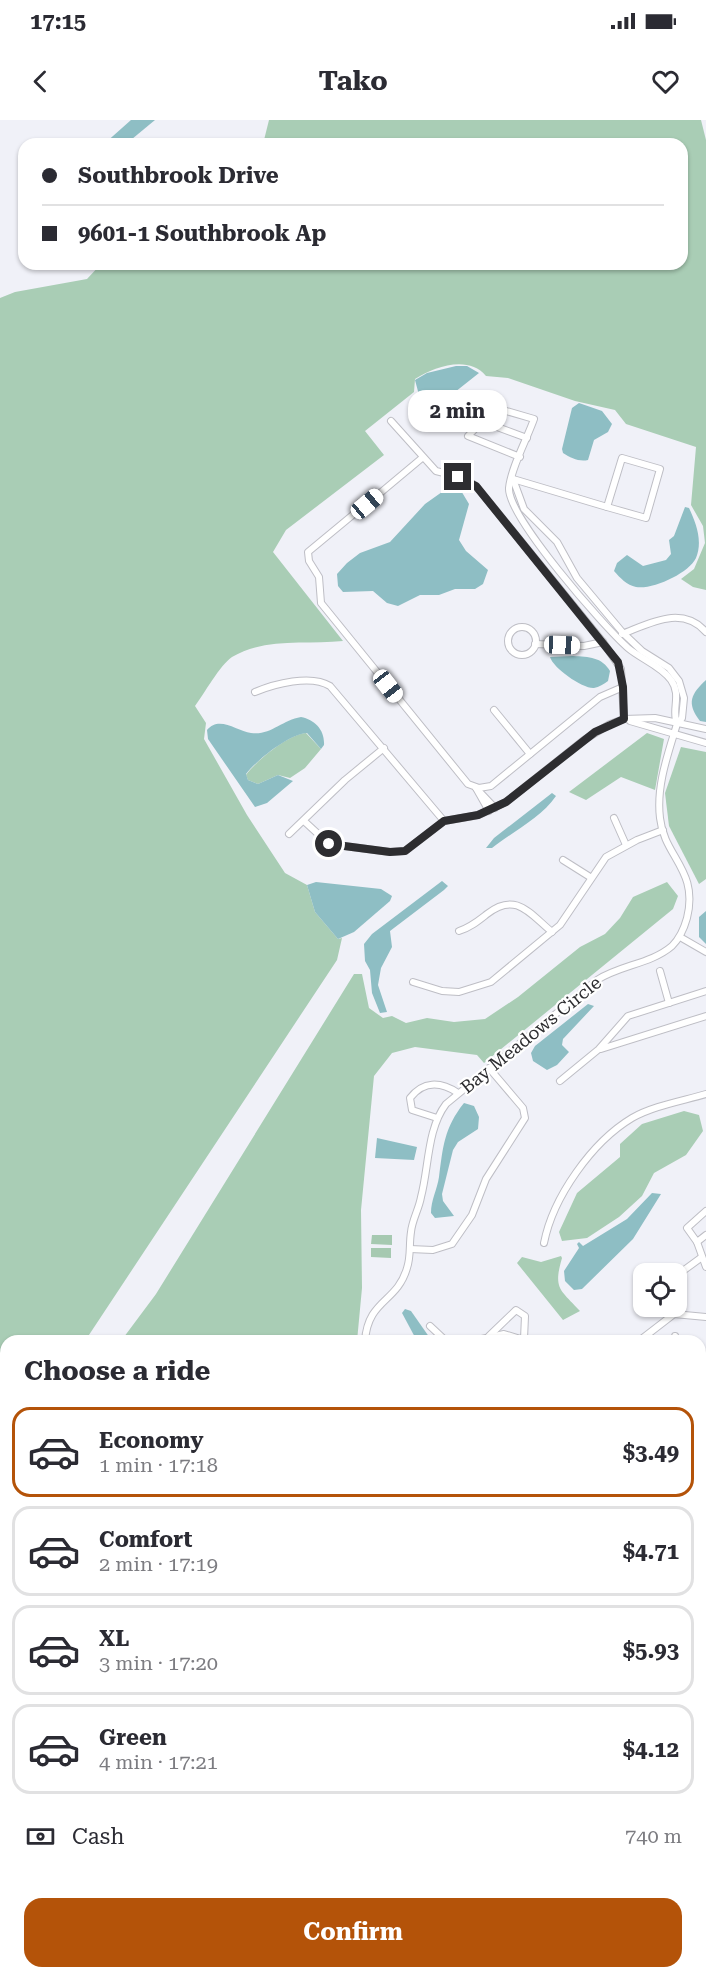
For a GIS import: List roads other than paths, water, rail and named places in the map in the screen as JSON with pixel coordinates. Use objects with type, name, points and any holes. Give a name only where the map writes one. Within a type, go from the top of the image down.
[{"type":"street","points":[[520,457],[468,436],[492,410],[500,407],[534,419],[513,478],[509,486],[513,504],[543,552],[616,636],[670,679],[676,690],[675,718],[677,724]]},
{"type":"street","points":[[391,421],[436,471],[445,476],[464,478],[476,486],[603,642],[620,664],[624,719]]},
{"type":"street","points":[[481,421],[527,438]]},
{"type":"street","points":[[422,458],[367,504],[360,502],[360,509],[308,552],[309,561],[319,577],[321,603],[461,776],[476,787],[492,809]]},
{"type":"street","points":[[513,478],[607,507],[646,518],[660,469],[622,458],[607,507]]},
{"type":"street","points":[[513,478],[524,509],[557,542],[577,578],[623,633],[642,651],[669,669],[680,681],[684,698],[682,718],[674,733],[660,790],[663,830],[687,881],[688,912],[680,937],[706,952]]},
{"type":"street","points":[[533,537],[542,529]]},
{"type":"street","points":[[616,636],[664,618],[680,616],[696,622],[706,632]]},
{"type":"street","points":[[517,628],[526,628],[534,634],[535,644],[528,654],[519,655],[509,647],[508,638],[517,628]]},
{"type":"street","points":[[535,644],[584,646],[603,642]]},
{"type":"street","points":[[255,692],[279,684],[325,683],[336,691],[444,821]]},
{"type":"street","points":[[476,787],[491,786],[600,697],[623,687]]},
{"type":"street","points":[[494,710],[530,754]]},
{"type":"street","points":[[304,821],[329,844],[398,853],[412,847],[444,821],[492,809],[519,793],[595,732],[624,719],[655,718],[706,729]]},
{"type":"street","points":[[624,719],[706,743]]},
{"type":"street","points":[[289,834],[345,780],[384,748]]},
{"type":"street","points":[[614,818],[626,845]]},
{"type":"street","points":[[413,982],[451,992],[476,989],[491,982],[565,920],[590,877],[606,857],[626,845],[663,830]]},
{"type":"street","points":[[563,860],[590,877]]},
{"type":"street","points":[[459,931],[471,927],[497,906],[509,902],[520,906],[552,932]]},
{"type":"street","name":"Bay Meadows Circle","points":[[365,1335],[370,1315],[403,1280],[410,1249],[411,1227],[421,1198],[437,1118],[446,1104],[597,980],[617,969],[659,954],[680,937]]},
{"type":"street","points":[[660,971],[669,1003]]},
{"type":"street","points":[[560,1082],[599,1049],[628,1016],[706,992]]},
{"type":"street","points":[[599,1049],[706,1016]]},
{"type":"street","points":[[410,1249],[433,1250],[452,1244],[472,1215],[486,1179],[525,1118],[523,1108],[489,1068]]},
{"type":"street","points":[[437,1118],[412,1110],[410,1098],[417,1089],[426,1084],[444,1086],[458,1093]]},
{"type":"street","points":[[544,1243],[549,1222],[592,1150],[634,1117],[706,1094]]},
{"type":"street","points":[[706,1211],[688,1225],[706,1267]]},
{"type":"street","points":[[697,1242],[706,1235]]},
{"type":"street","points":[[687,1268],[702,1257]]},
{"type":"street","points":[[490,1335],[516,1310],[525,1316],[525,1335]]},
{"type":"street","points":[[687,1314],[706,1317]]},
{"type":"street","points":[[646,1335],[668,1317]]},
{"type":"street","points":[[430,1326],[440,1335]]},
{"type":"water","points":[[131,120],[155,120],[133,138],[111,138]]},
{"type":"water","points":[[456,366],[467,366],[479,373],[455,392],[438,415],[419,395],[415,380],[427,373]]},
{"type":"water","points":[[579,403],[602,411],[612,424],[608,432],[594,440],[588,460],[578,460],[563,453],[562,449],[572,408]]},
{"type":"water","points":[[449,487],[460,489],[469,504],[459,540],[466,551],[488,570],[483,584],[475,589],[455,589],[439,595],[420,595],[398,606],[387,603],[373,591],[343,592],[338,586],[337,574],[347,563],[360,553],[390,542],[425,504]]},
{"type":"water","points":[[685,507],[689,508],[692,514],[699,539],[698,552],[692,564],[678,575],[652,586],[636,587],[621,579],[614,571],[617,563],[627,555],[643,566],[666,560],[671,554],[669,540],[674,536]]},
{"type":"water","points":[[573,656],[599,660],[610,671],[608,681],[594,688],[583,685],[562,672],[550,657]]},
{"type":"water","points":[[706,680],[706,722],[700,721],[696,715],[692,699]]},
{"type":"water","points":[[301,717],[318,726],[323,735],[324,745],[321,749],[307,733],[300,734],[274,749],[258,762],[246,774],[248,780],[258,784],[278,775],[293,781],[267,803],[255,807],[208,739],[207,730],[217,724],[223,724],[246,732],[258,733]]},
{"type":"water","points":[[552,793],[556,796],[534,818],[492,848],[486,848],[494,838]]},
{"type":"water","points":[[442,881],[448,886],[444,890],[390,931],[392,947],[381,968],[378,985],[387,1012],[380,1013],[372,993],[364,944],[372,934]]},
{"type":"water","points":[[316,882],[381,889],[392,896],[390,901],[354,932],[338,939],[315,912],[307,885]]},
{"type":"water","points":[[706,911],[706,944],[699,937],[699,917]]},
{"type":"water","points":[[588,1004],[594,1006],[563,1039],[562,1045],[569,1052],[557,1065],[547,1070],[533,1061],[531,1053],[535,1046]]},
{"type":"water","points":[[464,1103],[474,1106],[479,1117],[478,1129],[458,1142],[453,1150],[442,1194],[443,1201],[454,1216],[435,1218],[431,1213],[431,1208],[448,1129]]},
{"type":"water","points":[[377,1138],[417,1147],[414,1160],[375,1158]]},
{"type":"water","points":[[652,1193],[661,1194],[633,1239],[582,1289],[574,1290],[565,1281],[564,1271],[579,1248],[577,1244],[579,1242],[583,1246],[627,1219]]},
{"type":"water","points":[[405,1309],[411,1311],[428,1335],[414,1335],[402,1313]]}]
